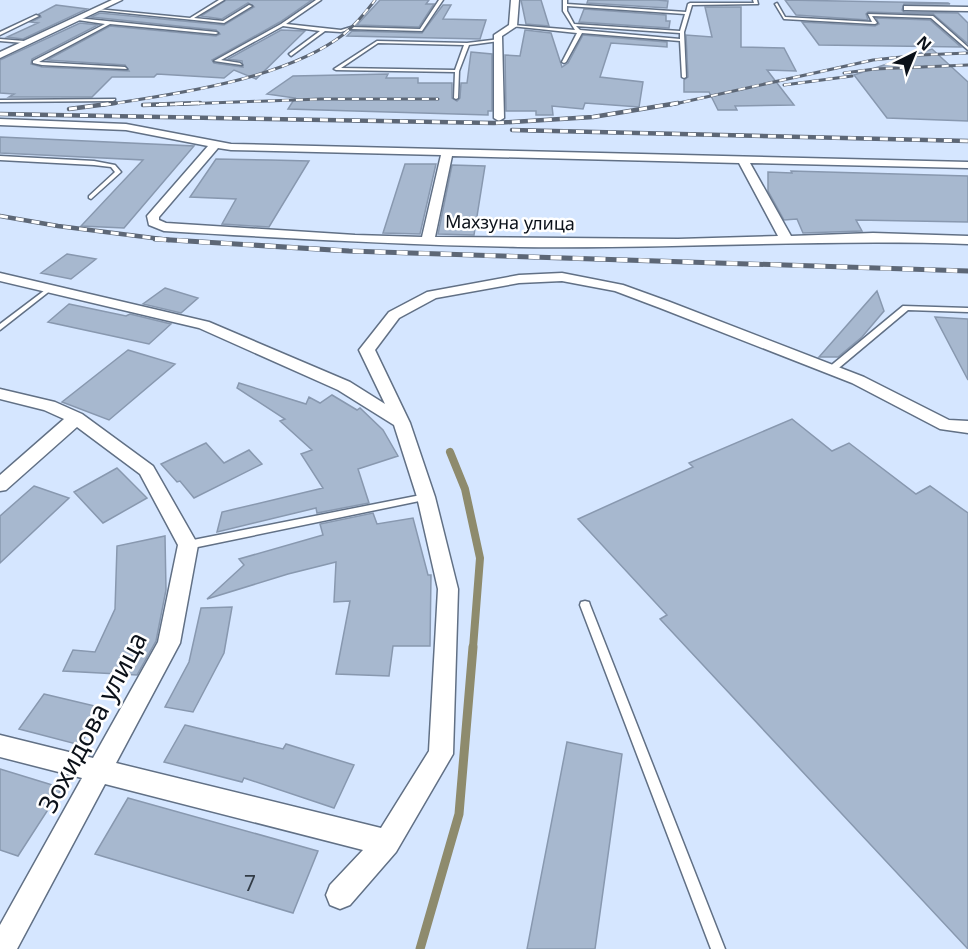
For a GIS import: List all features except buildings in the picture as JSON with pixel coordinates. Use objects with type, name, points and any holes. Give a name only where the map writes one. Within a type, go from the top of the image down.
[{"type":"street","points":[[0,58],[118,0]]},
{"type":"street","points":[[499,118],[500,34],[513,26],[515,0]]},
{"type":"street","points":[[907,8],[968,9]]},
{"type":"street","points":[[0,122],[126,127],[214,145],[447,154],[968,165]]},
{"type":"street","name":"Махзуна улица","points":[[214,145],[153,216],[152,221],[155,224],[164,227],[212,230],[428,240],[678,243],[873,237],[968,240]]},
{"type":"street","points":[[428,240],[447,154]]},
{"type":"street","points":[[743,160],[786,239]]},
{"type":"street","points":[[0,277],[204,326],[344,386],[402,423]]},
{"type":"street","points":[[340,895],[387,843],[441,754],[448,589],[426,497],[402,423],[367,350],[394,315],[432,295],[519,279],[562,278],[618,288],[866,384],[946,425],[968,427]]},
{"type":"street","points":[[0,394],[49,406],[76,418],[147,470],[188,545]]},
{"type":"street","points":[[0,485],[76,418]]},
{"type":"street","name":"Зохидова улица","points":[[2,949],[169,643],[188,545]]},
{"type":"street","points":[[0,746],[387,843]]},
{"type":"lane","points":[[189,19],[222,0]]},
{"type":"lane","points":[[240,64],[216,61],[282,25],[320,0]]},
{"type":"lane","points":[[282,25],[340,31],[351,28],[421,30],[441,0]]},
{"type":"lane","points":[[684,77],[682,32],[689,2],[764,4]]},
{"type":"lane","points":[[580,33],[565,10],[565,3],[687,13]]},
{"type":"lane","points":[[774,3],[784,18],[803,20],[875,22],[869,15],[932,17],[968,49]]},
{"type":"lane","points":[[97,10],[225,22],[250,6]]},
{"type":"lane","points":[[0,34],[37,16]]},
{"type":"lane","points":[[78,19],[216,33]]},
{"type":"lane","points":[[109,22],[35,62],[125,68]]},
{"type":"lane","points":[[573,25],[682,32]]},
{"type":"lane","points":[[513,26],[682,40]]},
{"type":"lane","points":[[291,55],[324,30]]},
{"type":"lane","points":[[564,62],[580,33]]},
{"type":"lane","points":[[0,40],[24,42]]},
{"type":"lane","points":[[457,71],[336,69],[377,42],[467,44],[500,40]]},
{"type":"lane","points":[[456,98],[457,71],[467,44]]},
{"type":"lane","points":[[0,100],[113,100]]},
{"type":"lane","points":[[0,158],[113,166],[118,172],[91,197]]},
{"type":"lane","points":[[0,328],[49,289]]},
{"type":"lane","points":[[831,370],[906,308],[968,310]]},
{"type":"lane","points":[[188,545],[426,497]]},
{"type":"lane","points":[[585,605],[718,949]]},
{"type":"waterway","points":[[450,452],[465,489],[480,558],[473,648]]},
{"type":"waterway","points":[[420,949],[459,814],[473,647]]},
{"type":"railway","points":[[104,105],[197,90],[292,63],[320,50],[344,34],[375,0]]},
{"type":"railway","points":[[670,105],[873,60],[968,53]]},
{"type":"railway","points":[[844,73],[875,69],[968,65]]},
{"type":"railway","points":[[784,85],[852,76]]},
{"type":"railway","points":[[156,105],[321,99],[438,99]]},
{"type":"railway","points":[[69,109],[115,103]]},
{"type":"railway","points":[[143,105],[200,103]]},
{"type":"railway","points":[[0,114],[494,123],[593,117],[678,103]]},
{"type":"railway","points":[[512,130],[968,141]]},
{"type":"railway","points":[[0,216],[167,240]]},
{"type":"railway","points":[[155,239],[167,240]]},
{"type":"railway","points":[[167,240],[349,251],[968,271]]}]
